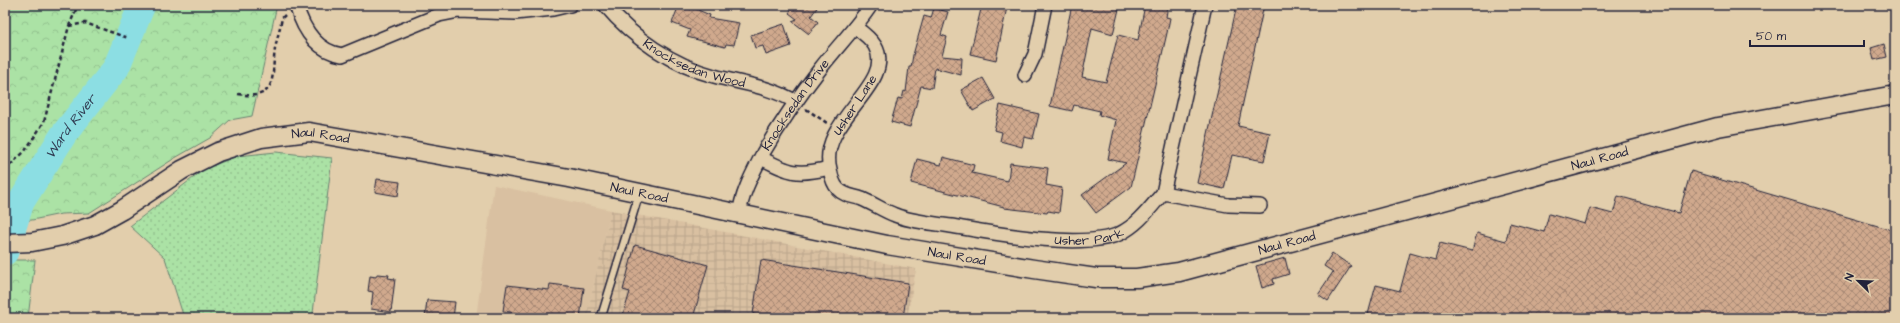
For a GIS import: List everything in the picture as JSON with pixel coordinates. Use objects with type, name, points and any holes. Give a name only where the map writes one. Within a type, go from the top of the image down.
[{"type":"main road","name":"Naul Road","points":[[5,243],[32,242],[62,236],[95,225],[122,210],[182,170],[218,152],[261,138],[309,132],[561,177],[888,245],[1096,278],[1137,278],[1187,270],[1718,127],[1895,95]]},
{"type":"street","points":[[298,10],[308,32],[316,42],[324,50],[342,55],[439,15],[459,11],[515,13],[553,9],[570,5]]},
{"type":"street","name":"Knocksedan Wood","points":[[605,5],[629,29],[667,57],[688,68],[713,76],[767,88],[796,102]]},
{"type":"street","name":"Knocksedan Drive","points":[[739,215],[746,187],[777,129],[820,69],[871,5]]},
{"type":"street","points":[[1025,75],[1035,54],[1045,5]]},
{"type":"street","name":"Usher Park","points":[[829,168],[838,189],[848,196],[861,199],[895,215],[1009,236],[1064,240],[1097,239],[1118,234],[1142,218],[1163,193],[1205,5]]},
{"type":"street","name":"Usher Lane","points":[[829,168],[828,155],[836,130],[846,115],[871,85],[877,72],[879,62],[878,53],[874,44],[855,27]]},
{"type":"street","points":[[761,158],[780,168],[793,172],[808,173],[829,168]]},
{"type":"street","points":[[1163,193],[1228,205],[1260,206]]},
{"type":"lane","points":[[601,318],[639,194]]},
{"type":"path","points":[[5,170],[25,151],[44,122],[69,26],[78,5]]},
{"type":"path","points":[[238,94],[258,95],[264,93],[270,87],[274,75],[275,48],[282,18],[284,15],[298,10]]},
{"type":"path","points":[[69,26],[85,23],[128,38]]},
{"type":"path","points":[[796,102],[836,130]]},
{"type":"shaded area","points":[[494,185],[611,210],[586,318],[476,318]]},
{"type":"shaded area","points":[[611,210],[916,269],[907,318],[586,318]]},
{"type":"green space","points":[[5,5],[277,5],[252,116],[230,120],[210,138],[175,158],[89,213],[61,214],[32,220],[5,222]]},
{"type":"green space","points":[[276,152],[332,158],[313,313],[354,318],[184,318],[165,258],[130,226],[206,168],[238,156]]},
{"type":"green space","points":[[12,260],[35,260],[28,318],[5,318],[5,269]]},
{"type":"building","points":[[679,5],[686,5],[710,15],[709,18],[739,23],[734,45],[726,44],[725,47],[687,37],[690,30],[672,23]]},
{"type":"building","points":[[795,5],[819,5],[811,16],[818,22],[809,34],[792,21],[797,19],[789,13]]},
{"type":"building","points":[[982,5],[1007,7],[996,60],[970,54]]},
{"type":"building","points":[[1072,5],[1120,5],[1113,34],[1092,28],[1082,77],[1106,82],[1118,35],[1138,40],[1145,5],[1168,5],[1166,17],[1170,18],[1131,187],[1096,213],[1082,195],[1126,163],[1108,159],[1116,120],[1099,115],[1100,111],[1074,105],[1072,111],[1050,106]]},
{"type":"building","points":[[1237,5],[1264,5],[1238,126],[1270,133],[1264,161],[1232,155],[1224,189],[1197,183]]},
{"type":"building","points":[[934,8],[948,12],[941,35],[947,37],[942,56],[962,58],[961,75],[935,68],[932,88],[921,86],[910,127],[891,122],[898,98],[902,99],[904,91],[906,92],[909,67],[911,67],[924,16],[931,18]]},
{"type":"building","points":[[784,24],[791,46],[766,55],[763,46],[755,48],[751,35]]},
{"type":"building","points":[[1884,44],[1887,57],[1874,60],[1871,48]]},
{"type":"building","points":[[983,78],[995,99],[973,111],[961,90]]},
{"type":"building","points":[[1000,105],[1039,114],[1033,139],[1024,137],[1022,147],[1000,141],[1002,132],[994,130]]},
{"type":"building","points":[[943,157],[974,165],[972,173],[1008,181],[1010,163],[1048,168],[1046,185],[1062,188],[1059,213],[1004,208],[911,183],[917,159],[941,165]]},
{"type":"building","points":[[1691,171],[1895,231],[1895,318],[1367,318],[1376,285],[1400,291],[1410,253],[1435,260],[1440,243],[1472,251],[1477,233],[1506,241],[1510,223],[1544,232],[1549,214],[1585,224],[1590,208],[1613,214],[1618,196],[1679,213]]},
{"type":"building","points":[[377,179],[400,182],[398,196],[375,192]]},
{"type":"building","points":[[635,245],[708,265],[693,318],[622,318],[630,292],[623,290]]},
{"type":"building","points":[[1332,253],[1351,266],[1328,301],[1318,294],[1333,272],[1324,266]]},
{"type":"building","points":[[1285,258],[1289,274],[1273,279],[1274,284],[1262,288],[1256,266]]},
{"type":"building","points":[[761,260],[908,283],[903,318],[781,318],[753,314]]},
{"type":"building","points":[[377,274],[389,275],[388,278],[395,279],[391,312],[371,309],[373,292],[368,291],[370,276],[376,277]]},
{"type":"building","points":[[550,284],[584,288],[580,318],[553,318],[503,311],[507,285],[549,290]]},
{"type":"building","points":[[427,300],[455,302],[453,318],[425,318]]},
{"type":"waterway","name":"Ward River","points":[[5,252],[21,202],[64,134],[116,68],[142,5]]}]
